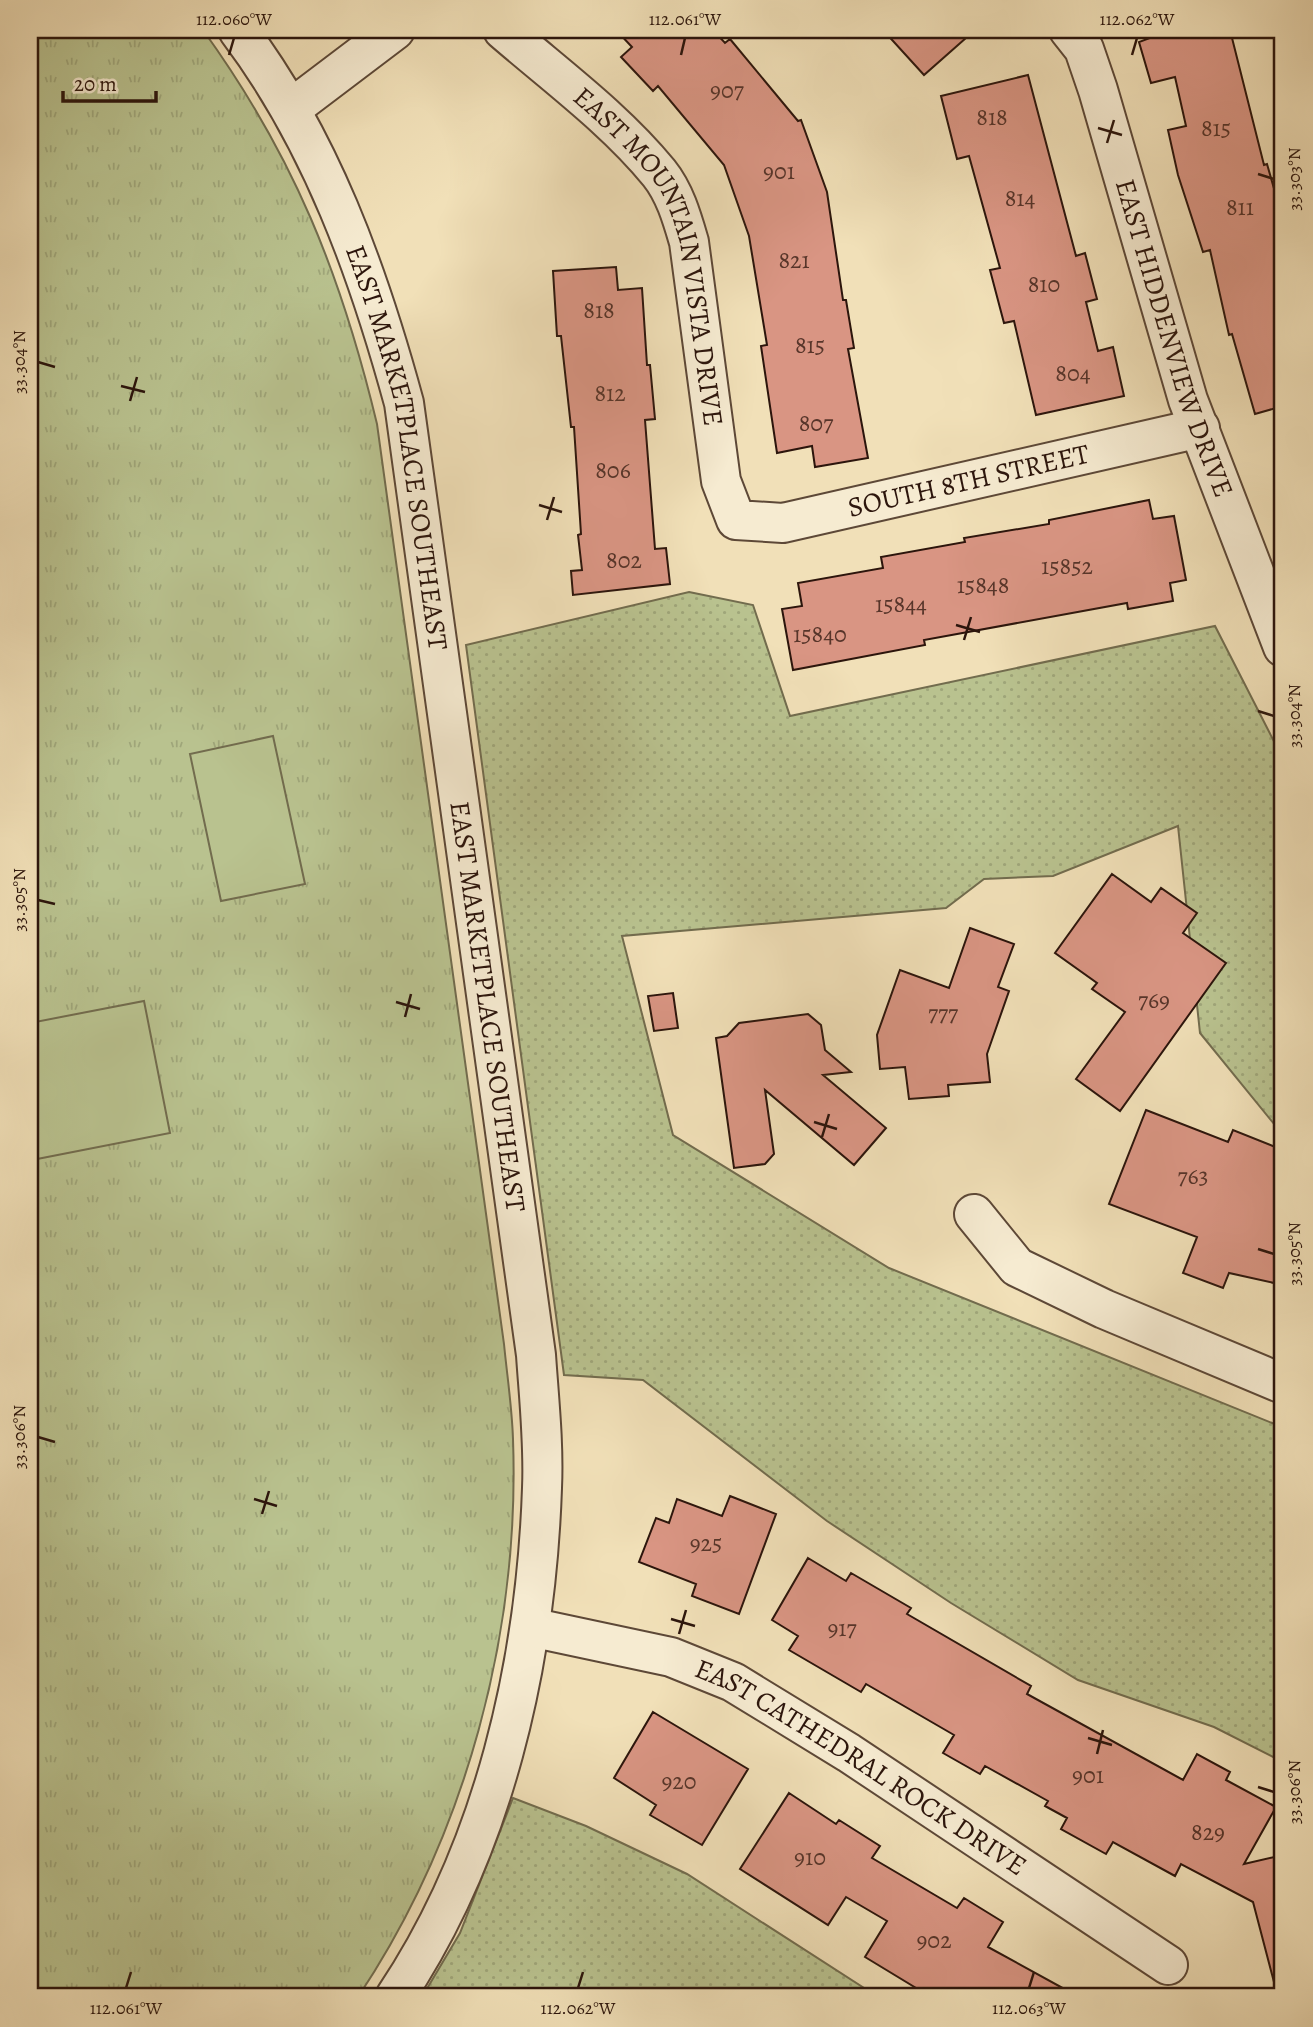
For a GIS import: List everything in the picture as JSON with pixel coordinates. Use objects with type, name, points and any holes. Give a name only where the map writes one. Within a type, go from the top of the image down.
[{"type":"street","name":"EAST MARKETPLACE SOUTHEAST","points":[[238,30],[292,108],[363,268],[406,415],[536,1355],[542,1487],[530,1627],[493,1793],[449,1903],[395,1997]]},
{"type":"street","points":[[292,108],[395,30]]},
{"type":"street","name":"EAST MOUNTAIN VISTA DRIVE","points":[[503,30],[611,124],[660,174],[678,204],[689,242],[721,481],[736,520]]},
{"type":"street","name":"EAST HIDDENVIEW DRIVE","points":[[1069,30],[1084,49],[1098,90],[1188,400],[1283,647]]},
{"type":"street","name":"SOUTH 8TH STREET","points":[[736,520],[783,523],[1200,428]]},
{"type":"street","points":[[974,1214],[1017,1267],[1104,1309],[1283,1384]]},
{"type":"street","name":"EAST CATHEDRAL ROCK DRIVE","points":[[530,1627],[671,1657],[733,1682],[849,1753],[1168,1965]]},
{"type":"green space","points":[[30,30],[203,30],[264,124],[311,218],[347,317],[377,424],[504,1344],[512,1427],[513,1512],[507,1585],[496,1658],[479,1730],[429,1869],[396,1934],[358,1997],[30,1997]]},
{"type":"green space","points":[[689,592],[753,605],[790,716],[1215,626],[1283,759],[1283,1135],[1200,1033],[1178,826],[1053,876],[984,879],[946,908],[622,936],[673,1135],[889,1268],[1282,1427],[1283,1762],[1214,1727],[1078,1680],[951,1603],[827,1521],[643,1380],[564,1375],[466,645]]},
{"type":"green space","points":[[273,736],[305,884],[221,901],[190,754]]},
{"type":"green space","points":[[144,1001],[170,1133],[32,1160],[30,1023]]},
{"type":"green space","points":[[513,1798],[586,1826],[687,1874],[878,1997],[422,1997],[460,1933]]},
{"type":"building","points":[[616,30],[713,30],[725,43],[730,39],[798,121],[801,120],[827,192],[843,300],[846,300],[854,348],[848,349],[868,458],[815,467],[812,446],[777,453],[761,346],[767,345],[749,236],[724,165],[658,86],[653,91],[621,57],[632,47]]},
{"type":"building","points":[[883,30],[975,30],[924,75]]},
{"type":"building","points":[[1147,30],[1230,30],[1264,165],[1267,164],[1283,220],[1283,406],[1255,414],[1232,334],[1229,335],[1210,250],[1203,252],[1178,175],[1168,130],[1186,126],[1175,77],[1151,83],[1139,42],[1150,38]]},
{"type":"building","points":[[1028,75],[1076,256],[1085,253],[1097,299],[1086,302],[1098,351],[1113,347],[1124,396],[1036,415],[1014,321],[1004,323],[990,270],[1000,268],[969,156],[957,159],[941,96]]},
{"type":"building","points":[[616,267],[618,290],[642,288],[647,365],[650,365],[655,419],[645,420],[655,549],[666,548],[670,584],[573,595],[571,571],[582,570],[578,535],[581,534],[574,427],[571,427],[561,336],[557,336],[553,271]]},
{"type":"building","points":[[1149,500],[1153,519],[1174,516],[1186,580],[1170,583],[1173,601],[1128,609],[1127,603],[924,640],[925,645],[793,670],[782,609],[802,606],[798,583],[883,568],[881,557],[965,542],[964,538],[1049,524],[1049,520]]},
{"type":"building","points":[[1112,874],[1151,902],[1161,888],[1197,913],[1183,933],[1226,963],[1120,1111],[1076,1079],[1125,1012],[1092,989],[1097,983],[1055,953]]},
{"type":"building","points":[[970,928],[1014,944],[998,987],[1009,991],[987,1054],[990,1082],[948,1085],[949,1096],[909,1099],[905,1067],[880,1069],[877,1035],[900,970],[949,988]]},
{"type":"building","points":[[673,993],[678,1028],[654,1031],[648,996]]},
{"type":"building","points":[[808,1014],[821,1025],[825,1050],[851,1072],[823,1075],[886,1128],[854,1165],[765,1090],[774,1154],[765,1164],[734,1168],[716,1038],[727,1036],[739,1023]]},
{"type":"building","points":[[1146,1110],[1228,1142],[1233,1130],[1283,1150],[1283,1285],[1229,1273],[1223,1288],[1183,1273],[1197,1237],[1109,1204]]},
{"type":"building","points":[[730,1496],[776,1514],[739,1614],[692,1596],[696,1584],[639,1562],[656,1518],[669,1523],[677,1499],[722,1516]]},
{"type":"building","points":[[808,1558],[846,1581],[851,1573],[911,1608],[907,1614],[1031,1686],[1027,1694],[1183,1780],[1197,1754],[1230,1772],[1226,1780],[1276,1807],[1244,1864],[1283,1855],[1283,1985],[1275,1986],[1253,1902],[1181,1864],[1175,1876],[1113,1842],[1106,1854],[1061,1829],[1067,1818],[1045,1806],[1048,1801],[985,1766],[980,1774],[943,1753],[954,1735],[866,1684],[861,1692],[789,1650],[798,1636],[772,1620]]},
{"type":"building","points":[[653,1712],[748,1769],[702,1845],[650,1815],[656,1805],[614,1778]]},
{"type":"building","points":[[789,1793],[836,1824],[839,1820],[880,1846],[872,1858],[957,1908],[964,1898],[1003,1922],[988,1947],[1079,1997],[931,1997],[865,1957],[887,1921],[846,1897],[828,1925],[740,1869]]}]
